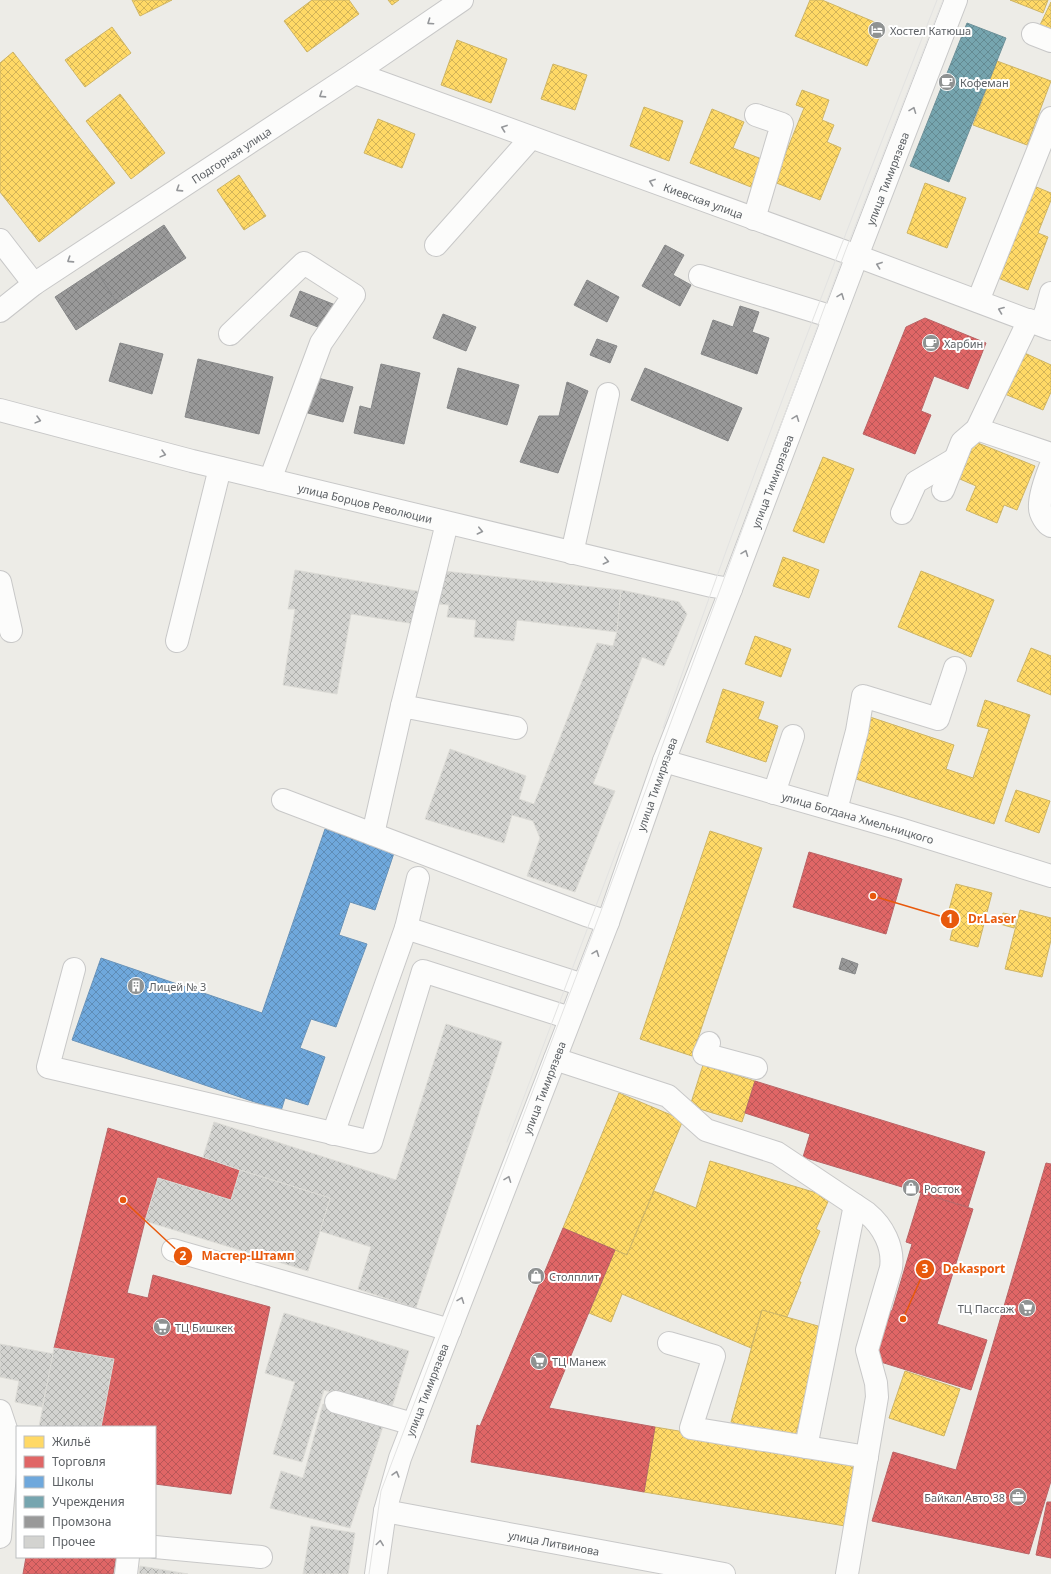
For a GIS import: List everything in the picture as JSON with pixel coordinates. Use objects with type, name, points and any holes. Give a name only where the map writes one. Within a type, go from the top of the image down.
[{"type":"street","name":"Подгорная улица","points":[[0,311],[34,284],[355,73],[462,0]]},
{"type":"street","name":"улица Тимирязева","points":[[376,1574],[385,1511],[400,1458],[584,985],[608,922],[664,761],[732,589],[856,256],[956,0]]},
{"type":"street","name":"Киевская улица","points":[[355,73],[1040,324]]},
{"type":"street","points":[[754,219],[782,124],[756,116]]},
{"type":"street","points":[[978,302],[1051,118]]},
{"type":"street","points":[[436,245],[531,138]]},
{"type":"street","points":[[0,240],[34,284]]},
{"type":"street","points":[[230,334],[304,263],[354,295],[321,343],[270,480]]},
{"type":"street","points":[[700,276],[833,317]]},
{"type":"street","points":[[942,490],[962,442],[977,430],[1040,324],[1046,311],[1051,293]]},
{"type":"street","points":[[572,553],[608,394]]},
{"type":"street","name":"улица Борцов Революции","points":[[0,410],[220,468],[572,553],[721,588],[732,589]]},
{"type":"street","points":[[977,430],[1051,454]]},
{"type":"street","points":[[902,513],[916,482],[955,460]]},
{"type":"street","points":[[1051,465],[1045,482],[1040,508],[1047,524],[1051,526]]},
{"type":"street","points":[[177,641],[220,468]]},
{"type":"street","points":[[373,834],[402,706],[447,523]]},
{"type":"street","points":[[0,582],[11,631]]},
{"type":"street","points":[[836,810],[857,731],[863,696],[938,718],[955,668]]},
{"type":"street","points":[[402,706],[516,728]]},
{"type":"street","points":[[774,793],[793,736]]},
{"type":"street","name":"улица Богдана Хмельницкого","points":[[664,761],[836,810],[1051,876]]},
{"type":"street","points":[[283,800],[608,922]]},
{"type":"street","points":[[333,1134],[406,928],[418,878]]},
{"type":"street","points":[[406,928],[584,985]]},
{"type":"street","points":[[74,969],[48,1066],[371,1142],[423,971],[570,1018]]},
{"type":"street","points":[[709,1043],[704,1054],[756,1068]]},
{"type":"street","points":[[555,1059],[668,1096],[706,1130],[777,1153],[874,1218],[879,1225],[890,1250],[892,1260],[867,1350],[878,1390],[846,1574]]},
{"type":"street","points":[[806,1447],[855,1205]]},
{"type":"street","points":[[173,1250],[450,1330]]},
{"type":"street","points":[[668,1343],[714,1356],[691,1428],[867,1457]]},
{"type":"street","points":[[336,1402],[413,1424]]},
{"type":"street","points":[[0,1411],[8,1435],[0,1537]]},
{"type":"street","name":"улица Литвинова","points":[[385,1511],[724,1574]]},
{"type":"street","points":[[156,1547],[261,1558]]},
{"type":"street","points":[[126,1574],[128,1558]]},
{"type":"building: Жильё","points":[[132,0],[172,0],[140,16]]},
{"type":"building: Жильё","points":[[312,0],[349,0],[359,14],[307,52],[284,21]]},
{"type":"building: Жильё","points":[[388,0],[399,0],[392,5]]},
{"type":"building: Жильё","points":[[810,0],[822,0],[884,26],[867,66],[795,36]]},
{"type":"building: Жильё","points":[[1010,0],[1048,0],[1043,13]]},
{"type":"building: Жильё","points":[[1051,2],[1051,30],[1040,25]]},
{"type":"building: Жильё","points":[[112,27],[131,53],[85,87],[65,60]]},
{"type":"building: Жильё","points":[[457,40],[507,59],[491,103],[441,85]]},
{"type":"building: Жильё","points":[[13,52],[115,183],[39,242],[0,192],[0,63]]},
{"type":"building: Жильё","points":[[997,61],[1051,81],[1027,145],[973,125]]},
{"type":"building: Жильё","points":[[553,64],[587,75],[575,110],[541,99]]},
{"type":"building: Жильё","points":[[802,90],[829,100],[822,120],[834,125],[827,142],[841,148],[820,200],[774,182],[804,108],[796,105]]},
{"type":"building: Жильё","points":[[120,94],[165,153],[131,179],[86,121]]},
{"type":"building: Жильё","points":[[644,107],[683,121],[669,161],[630,146]]},
{"type":"building: Жильё","points":[[712,109],[744,122],[733,148],[767,161],[756,189],[690,163]]},
{"type":"building: Жильё","points":[[378,119],[415,134],[402,168],[364,153]]},
{"type":"building: Жильё","points":[[239,175],[266,216],[244,230],[217,190]]},
{"type":"building: Жильё","points":[[925,183],[966,198],[947,248],[907,233]]},
{"type":"building: Жильё","points":[[1029,184],[1051,193],[1051,200],[1038,233],[1048,237],[1028,290],[993,276]]},
{"type":"building: Жильё","points":[[1018,350],[1051,365],[1051,392],[1043,410],[1000,392]]},
{"type":"building: Жильё","points":[[968,439],[1035,466],[1017,510],[1004,505],[997,523],[966,510],[976,486],[953,476]]},
{"type":"building: Жильё","points":[[823,457],[854,469],[824,543],[793,531]]},
{"type":"building: Жильё","points":[[783,557],[819,570],[809,598],[773,586]]},
{"type":"building: Жильё","points":[[921,571],[994,600],[971,657],[898,627]]},
{"type":"building: Жильё","points":[[755,636],[791,649],[781,677],[745,664]]},
{"type":"building: Жильё","points":[[1031,648],[1051,656],[1051,695],[1017,681]]},
{"type":"building: Жильё","points":[[723,689],[764,702],[758,719],[778,726],[766,762],[706,742]]},
{"type":"building: Жильё","points":[[985,700],[1030,715],[994,824],[850,777],[870,717],[954,745],[946,769],[973,778],[989,729],[977,726]]},
{"type":"building: Жильё","points":[[1016,790],[1050,801],[1039,833],[1005,821]]},
{"type":"building: Жильё","points":[[710,831],[762,848],[692,1056],[640,1039]]},
{"type":"building: Жильё","points":[[956,884],[992,893],[978,947],[950,940],[954,923],[946,921]]},
{"type":"building: Жильё","points":[[1020,910],[1051,918],[1051,940],[1042,977],[1005,969]]},
{"type":"building: Жильё","points":[[1003,913],[1017,916],[1014,928],[1000,924]]},
{"type":"building: Жильё","points":[[703,1065],[755,1081],[742,1122],[690,1106]]},
{"type":"building: Жильё","points":[[619,1093],[683,1120],[627,1255],[563,1228]]},
{"type":"building: Жильё","points":[[710,1161],[830,1197],[816,1229],[820,1231],[799,1282],[801,1282],[787,1317],[762,1310],[751,1348],[622,1294],[611,1322],[589,1313],[615,1250],[627,1255],[654,1191],[696,1208]]},
{"type":"building: Жильё","points":[[762,1310],[825,1328],[794,1440],[731,1422]]},
{"type":"building: Жильё","points":[[905,1371],[960,1389],[944,1436],[889,1418]]},
{"type":"building: Жильё","points":[[655,1427],[856,1461],[845,1526],[644,1492]]},
{"type":"building: Торговля","points":[[925,318],[986,343],[968,389],[934,376],[921,411],[931,415],[915,454],[863,434],[906,327]]},
{"type":"building: Торговля","points":[[809,852],[902,879],[886,934],[793,907]]},
{"type":"building: Торговля","points":[[755,1081],[985,1152],[968,1207],[803,1157],[810,1134],[745,1113]]},
{"type":"building: Торговля","name":"ТЦ Бишкек","points":[[108,1128],[240,1170],[231,1200],[158,1178],[145,1221],[127,1293],[148,1298],[153,1275],[270,1307],[231,1494],[156,1484],[156,1426],[101,1426],[114,1359],[54,1348]]},
{"type":"building: Торговля","name":"ТЦ Пассаж","points":[[1046,1163],[1051,1164],[1051,1481],[1029,1554],[872,1521],[893,1452],[956,1470]]},
{"type":"building: Торговля","points":[[921,1193],[973,1209],[937,1324],[987,1340],[971,1390],[871,1359],[887,1309],[892,1311],[912,1244],[906,1242]]},
{"type":"building: Торговля","name":"ТЦ Манеж","points":[[563,1228],[615,1250],[549,1408],[655,1427],[644,1492],[471,1462],[477,1425],[480,1426]]},
{"type":"building: Торговля","points":[[1047,1502],[1051,1502],[1051,1558],[1036,1555]]},
{"type":"building: Торговля","points":[[26,1558],[116,1558],[113,1574],[23,1574]]},
{"type":"building: Школы","name":"Лицей № 3","points":[[325,829],[394,853],[375,910],[350,902],[339,935],[367,944],[336,1027],[311,1019],[300,1048],[325,1057],[308,1105],[285,1098],[281,1111],[72,1040],[101,958],[262,1013]]},
{"type":"building: Учреждения","points":[[967,23],[1006,38],[949,182],[910,166]]},
{"type":"building: Промзона","points":[[164,225],[186,258],[117,303],[96,270]]},
{"type":"building: Промзона","points":[[665,245],[684,255],[673,275],[691,285],[680,306],[642,286]]},
{"type":"building: Промзона","points":[[96,270],[117,303],[76,330],[55,297]]},
{"type":"building: Промзона","points":[[587,280],[619,297],[607,322],[574,305]]},
{"type":"building: Промзона","points":[[300,291],[338,306],[328,331],[290,316]]},
{"type":"building: Промзона","points":[[740,306],[759,312],[752,332],[769,338],[757,374],[701,354],[713,320],[733,327]]},
{"type":"building: Промзона","points":[[443,314],[476,327],[466,351],[433,338]]},
{"type":"building: Промзона","points":[[597,339],[617,346],[610,363],[590,355]]},
{"type":"building: Промзона","points":[[120,343],[163,354],[152,394],[109,381]]},
{"type":"building: Промзона","points":[[198,359],[273,377],[259,434],[185,417]]},
{"type":"building: Промзона","points":[[381,364],[420,373],[404,444],[354,433],[360,406],[371,409]]},
{"type":"building: Промзона","points":[[458,368],[519,385],[507,425],[447,408]]},
{"type":"building: Промзона","points":[[645,368],[742,408],[728,441],[631,400]]},
{"type":"building: Промзона","points":[[314,377],[353,387],[343,422],[304,412]]},
{"type":"building: Промзона","points":[[567,382],[588,391],[558,473],[520,462],[539,416],[559,416]]},
{"type":"building: Промзона","points":[[842,958],[858,964],[855,974],[839,969]]},
{"type":"building: Прочее","points":[[295,570],[428,593],[422,625],[351,614],[337,694],[283,685],[295,609],[288,609]]},
{"type":"building: Прочее","points":[[443,571],[621,590],[617,632],[517,620],[514,641],[474,637],[476,620],[447,617],[449,605],[439,604]]},
{"type":"building: Прочее","points":[[621,590],[679,602],[687,614],[664,666],[642,657],[593,784],[615,791],[575,892],[527,876],[540,838],[533,821],[512,815],[504,843],[425,819],[450,749],[526,776],[519,799],[534,804],[597,643],[613,646],[617,632]]},
{"type":"building: Прочее","points":[[446,1024],[502,1042],[416,1308],[358,1289],[371,1247],[320,1231],[330,1198],[203,1157],[214,1122],[396,1180]]},
{"type":"building: Прочее","points":[[240,1170],[330,1198],[308,1271],[145,1221],[158,1178],[231,1200]]},
{"type":"building: Прочее","points":[[284,1313],[409,1351],[391,1410],[324,1390],[302,1462],[273,1454],[295,1382],[265,1373]]},
{"type":"building: Прочее","points":[[0,1344],[54,1354],[42,1407],[15,1402],[19,1381],[0,1377]]},
{"type":"building: Прочее","points":[[54,1348],[114,1359],[101,1426],[39,1426]]},
{"type":"building: Прочее","points":[[323,1404],[385,1420],[350,1528],[270,1508],[281,1471],[303,1478]]},
{"type":"building: Прочее","points":[[311,1526],[355,1533],[348,1574],[303,1574]]},
{"type":"building: Прочее","points":[[140,1566],[188,1574],[139,1574]]},
{"type":"tram line","points":[[663,728],[762,454],[937,0]]},
{"type":"tram line","points":[[369,1574],[381,1491],[598,919],[845,252],[943,0]]},
{"type":"tram line","points":[[507,1142],[620,842]]},
{"type":"place","name":"Хостел Катюша","points":[[877,30]]},
{"type":"place","name":"Кофеман","points":[[947,82]]},
{"type":"place","name":"Харбин","points":[[931,343]]},
{"type":"place","name":"Dr.Laser","points":[[873,896]]},
{"type":"place","name":"Лицей № 3","points":[[136,986]]},
{"type":"place","name":"Росток","points":[[911,1188]]},
{"type":"place","name":"Мастер-Штамп","points":[[123,1200]]},
{"type":"place","name":"Столплит","points":[[536,1276]]},
{"type":"place","name":"ТЦ Пассаж","points":[[1027,1308]]},
{"type":"place","name":"Dekasport","points":[[903,1319]]},
{"type":"place","name":"ТЦ Бишкек","points":[[162,1327]]},
{"type":"place","name":"ТЦ Манеж","points":[[539,1361]]},
{"type":"place","name":"Байкал Авто 38","points":[[1018,1497]]}]
